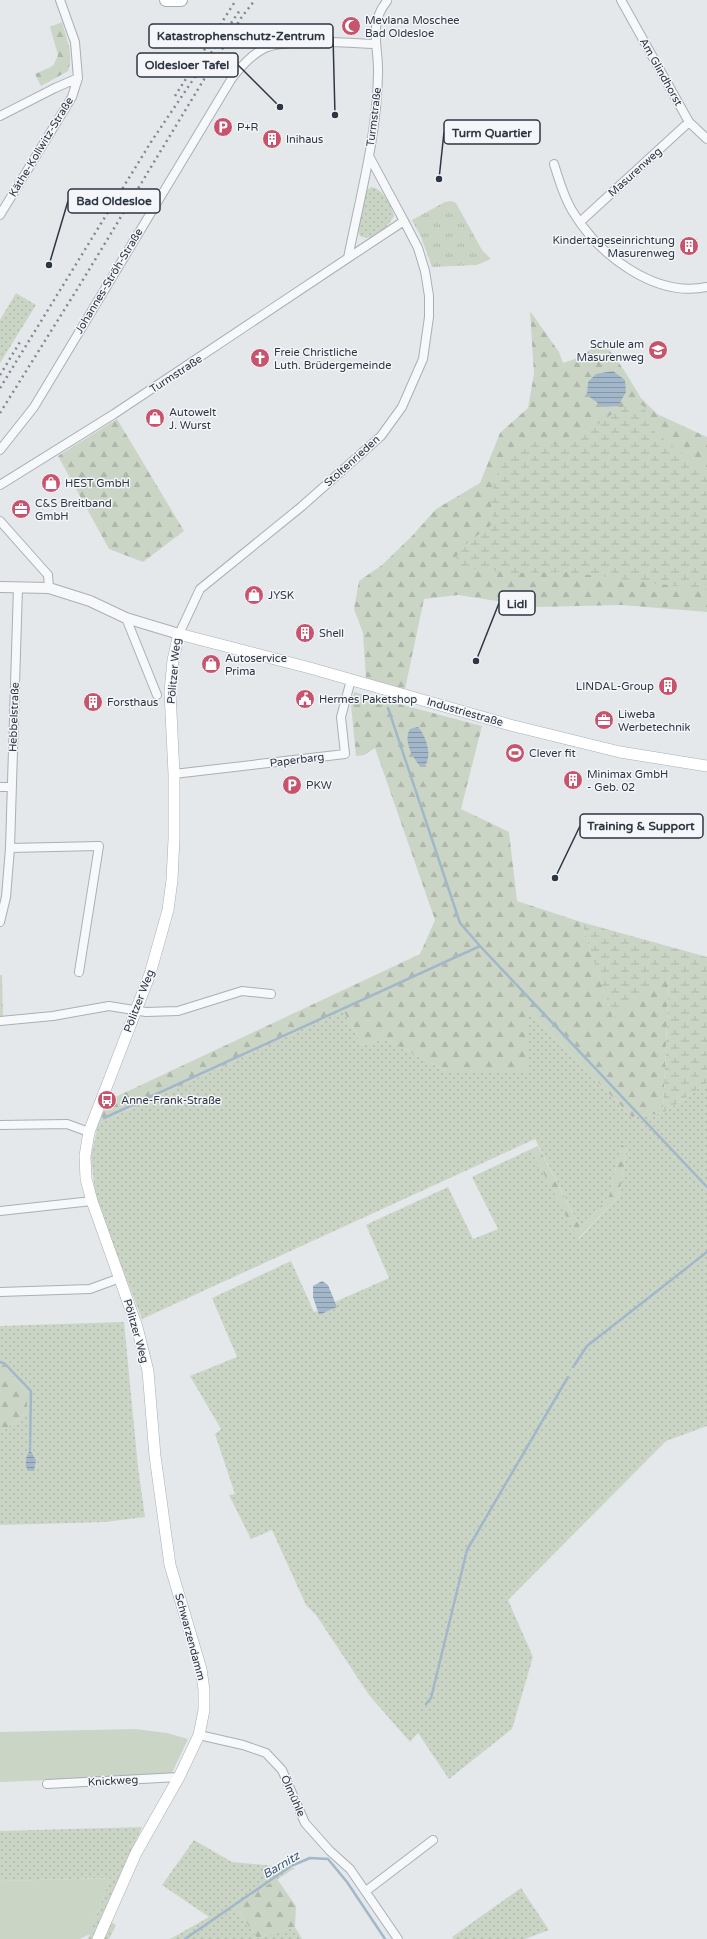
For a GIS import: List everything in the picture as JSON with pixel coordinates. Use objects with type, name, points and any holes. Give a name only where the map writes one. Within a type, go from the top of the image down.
[{"type":"main road","points":[[166,0],[180,0]]},
{"type":"main road","name":"Industriestraße","points":[[179,634],[510,725],[620,752],[707,766]]},
{"type":"main road","name":"Pölitzer Weg","points":[[151,1410],[148,1371],[137,1327],[92,1201],[86,1179],[85,1156],[89,1132],[156,955],[168,910],[172,880],[174,839],[174,774],[170,692],[173,660],[179,634]]},
{"type":"main road","name":"Schwarzendamm","points":[[98,1939],[136,1853],[178,1777],[199,1734],[204,1710],[201,1669],[170,1565],[155,1456],[151,1410]]},
{"type":"street","name":"Käthe-Kollwitz-Straße","points":[[0,215],[72,97],[78,78],[75,42],[61,4],[68,0]]},
{"type":"street","name":"Am Glindhorst","points":[[621,0],[690,122],[707,139]]},
{"type":"street","name":"Turmstraße","points":[[348,258],[376,117],[378,89],[376,17],[379,10],[387,1]]},
{"type":"street","name":"Johannes-Ströh-Straße","points":[[0,450],[34,407],[232,78],[244,63],[263,50],[281,44],[376,44]]},
{"type":"street","points":[[0,116],[78,78]]},
{"type":"street","name":"Masurenweg","points":[[580,222],[690,122]]},
{"type":"street","name":"Stoltenrieden","points":[[179,634],[188,611],[200,589],[301,507],[381,436],[402,407],[423,359],[429,317],[429,296],[425,271],[418,248],[369,156]]},
{"type":"street","points":[[554,164],[572,212],[611,255],[649,280],[664,286],[695,289],[707,287]]},
{"type":"street","name":"Turmstraße","points":[[0,485],[114,414],[404,221]]},
{"type":"street","points":[[0,521],[48,575],[49,588]]},
{"type":"street","name":"Pölitzer Weg","points":[[0,586],[49,588],[90,601],[126,618],[179,634]]},
{"type":"street","name":"Hebbelstraße","points":[[0,922],[6,897],[10,848],[18,587]]},
{"type":"street","name":"Pölitzer Weg","points":[[126,618],[158,696]]},
{"type":"street","name":"Paperbarg","points":[[174,774],[345,754],[341,717],[350,680]]},
{"type":"street","points":[[0,787],[11,787]]},
{"type":"street","points":[[10,848],[99,846],[79,972]]},
{"type":"street","points":[[0,1021],[53,1016],[109,1006],[146,1012],[178,1011],[242,991],[271,994]]},
{"type":"street","points":[[0,1125],[67,1124],[89,1132]]},
{"type":"street","points":[[0,1211],[92,1201]]},
{"type":"street","points":[[0,1292],[90,1289],[120,1278]]},
{"type":"street","name":"Ölmühle","points":[[199,1734],[244,1745],[266,1753],[282,1770],[305,1823],[350,1869],[398,1939]]},
{"type":"street","name":"Knickweg","points":[[47,1784],[178,1777]]},
{"type":"street","points":[[366,1891],[433,1840]]},
{"type":"green space","points":[[62,22],[70,52],[70,65],[68,71],[41,86],[35,74],[53,66],[58,55],[50,27]]},
{"type":"green space","points":[[372,187],[376,188],[383,194],[394,216],[388,225],[379,233],[365,238],[360,236],[358,231],[365,193]]},
{"type":"green space","points":[[451,201],[456,203],[482,250],[491,259],[477,265],[432,267],[421,237],[412,220],[445,202]]},
{"type":"green space","points":[[16,293],[36,305],[0,363],[0,320]]},
{"type":"green space","points":[[530,311],[559,352],[563,363],[578,358],[603,341],[624,370],[641,398],[657,414],[707,437],[707,612],[622,605],[537,607],[458,595],[424,599],[405,689],[366,679],[363,633],[354,609],[359,581],[382,565],[413,535],[436,509],[480,483],[500,433],[528,408],[534,374]]},
{"type":"green space","points":[[643,405],[652,430],[707,472],[707,590],[565,572],[513,573],[454,567],[459,549],[494,523],[491,505],[493,482],[510,451],[532,440],[566,446],[624,406]]},
{"type":"green space","points":[[117,419],[184,531],[143,562],[109,549],[58,456]]},
{"type":"green space","points":[[354,692],[482,726],[461,809],[509,832],[517,901],[581,922],[613,1017],[669,975],[663,1113],[632,1117],[529,1011],[529,1071],[446,1071],[385,1039],[362,1045],[343,1010],[98,1124],[109,1100],[420,954],[435,920],[375,748],[364,755],[356,756],[351,705]]},
{"type":"green space","points":[[581,922],[707,957],[707,1083],[663,1113],[669,976],[613,1018]]},
{"type":"green space","points":[[0,975],[2,975],[3,1017],[0,1017]]},
{"type":"green space","points":[[343,1010],[362,1045],[385,1039],[446,1071],[529,1071],[528,1010],[632,1117],[663,1113],[707,1083],[707,1426],[666,1441],[508,1600],[533,1657],[512,1729],[449,1779],[418,1733],[410,1742],[369,1695],[316,1615],[306,1605],[272,1530],[251,1539],[229,1495],[235,1494],[215,1434],[221,1429],[190,1376],[237,1357],[212,1298],[291,1261],[314,1312],[317,1311],[319,1315],[337,1307],[335,1302],[389,1278],[366,1225],[448,1187],[473,1239],[498,1229],[472,1177],[531,1149],[579,1239],[619,1196],[627,1147],[621,1146],[609,1196],[581,1229],[535,1139],[142,1319],[96,1201],[91,1157],[98,1124]]},
{"type":"green space","points":[[621,1145],[627,1147],[619,1196],[578,1239],[531,1149],[538,1146],[581,1229],[609,1196]]},
{"type":"green space","points":[[124,1322],[138,1467],[145,1517],[105,1522],[0,1525],[0,1433],[27,1413],[27,1393],[4,1365],[0,1364],[0,1326]]},
{"type":"green space","points":[[0,1364],[4,1365],[27,1393],[27,1413],[0,1433]]},
{"type":"green space","points":[[135,1729],[167,1733],[188,1739],[171,1775],[0,1782],[0,1732]]},
{"type":"green space","points":[[142,1827],[122,1873],[108,1920],[116,1925],[109,1939],[88,1939],[110,1878],[0,1881],[0,1831]]},
{"type":"green space","points":[[194,1840],[232,1862],[295,1868],[235,1906],[257,1938],[295,1927],[302,1939],[170,1939],[209,1917],[162,1885]]},
{"type":"green space","points":[[110,1878],[90,1934],[80,1939],[0,1939],[0,1881]]},
{"type":"green space","points":[[277,1879],[296,1906],[295,1927],[257,1938],[235,1906]]},
{"type":"green space","points":[[521,1888],[549,1930],[525,1939],[453,1939],[452,1937]]},
{"type":"water","points":[[613,371],[625,380],[626,392],[618,406],[603,407],[587,395],[588,382],[596,374]]},
{"type":"water","points":[[418,727],[426,740],[428,750],[428,760],[426,764],[420,766],[411,753],[407,738],[410,729]]},
{"type":"water","points":[[322,1281],[328,1285],[337,1307],[319,1315],[313,1297],[313,1286]]},
{"type":"water","points":[[30,1450],[36,1460],[34,1471],[28,1471],[26,1466],[27,1457]]},
{"type":"waterway","points":[[388,708],[460,923],[707,1187]]},
{"type":"waterway","points":[[104,1118],[480,946]]},
{"type":"waterway","points":[[573,1367],[587,1346],[707,1252]]},
{"type":"waterway","points":[[0,1362],[5,1364],[31,1391],[30,1450]]},
{"type":"waterway","points":[[426,1704],[431,1698],[467,1550],[568,1377]]},
{"type":"waterway","name":"Barnitz","points":[[185,1939],[291,1866],[310,1858],[328,1859],[347,1882],[385,1939]]},
{"type":"railway","points":[[175,96],[236,0]]},
{"type":"railway","points":[[0,413],[81,283],[241,18],[255,0]]},
{"type":"railway","points":[[0,388],[151,142],[240,10]]},
{"type":"railway","points":[[0,375],[20,342]]},
{"type":"place","name":"Mevlana Moschee Bad Oldesloe","points":[[351,26]]},
{"type":"place","name":"Oldesloer Tafel","points":[[280,107]]},
{"type":"place","name":"Katastrophenschutz-Zentrum","points":[[335,115]]},
{"type":"place","name":"P+R","points":[[223,127]]},
{"type":"place","name":"Inihaus","points":[[272,139]]},
{"type":"place","name":"Turm Quartier","points":[[439,179]]},
{"type":"place","name":"Kindertageseinrichtung Masurenweg","points":[[689,246]]},
{"type":"place","name":"Bad Oldesloe","points":[[49,265]]},
{"type":"place","name":"Schule am Masurenweg","points":[[658,350]]},
{"type":"place","name":"Freie Christliche Luth. Brüdergemeinde","points":[[260,358]]},
{"type":"place","name":"Autowelt J. Wurst","points":[[155,418]]},
{"type":"place","name":"HEST GmbH","points":[[51,483]]},
{"type":"place","name":"C&S Breitband GmbH","points":[[21,509]]},
{"type":"place","name":"JYSK","points":[[254,595]]},
{"type":"place","name":"Shell","points":[[305,633]]},
{"type":"place","name":"Lidl","points":[[476,661]]},
{"type":"place","name":"Autoservice Prima","points":[[211,664]]},
{"type":"place","name":"LINDAL-Group","points":[[668,686]]},
{"type":"place","name":"Hermes Paketshop","points":[[305,699]]},
{"type":"place","name":"Forsthaus","points":[[93,702]]},
{"type":"place","name":"Liweba Werbetechnik","points":[[604,720]]},
{"type":"place","name":"Clever fit","points":[[515,753]]},
{"type":"place","name":"Minimax GmbH - Geb. 02","points":[[573,780]]},
{"type":"place","name":"PKW","points":[[292,785]]},
{"type":"place","name":"Training & Support","points":[[555,878]]},
{"type":"place","name":"Anne-Frank-Straße","points":[[107,1100]]}]
